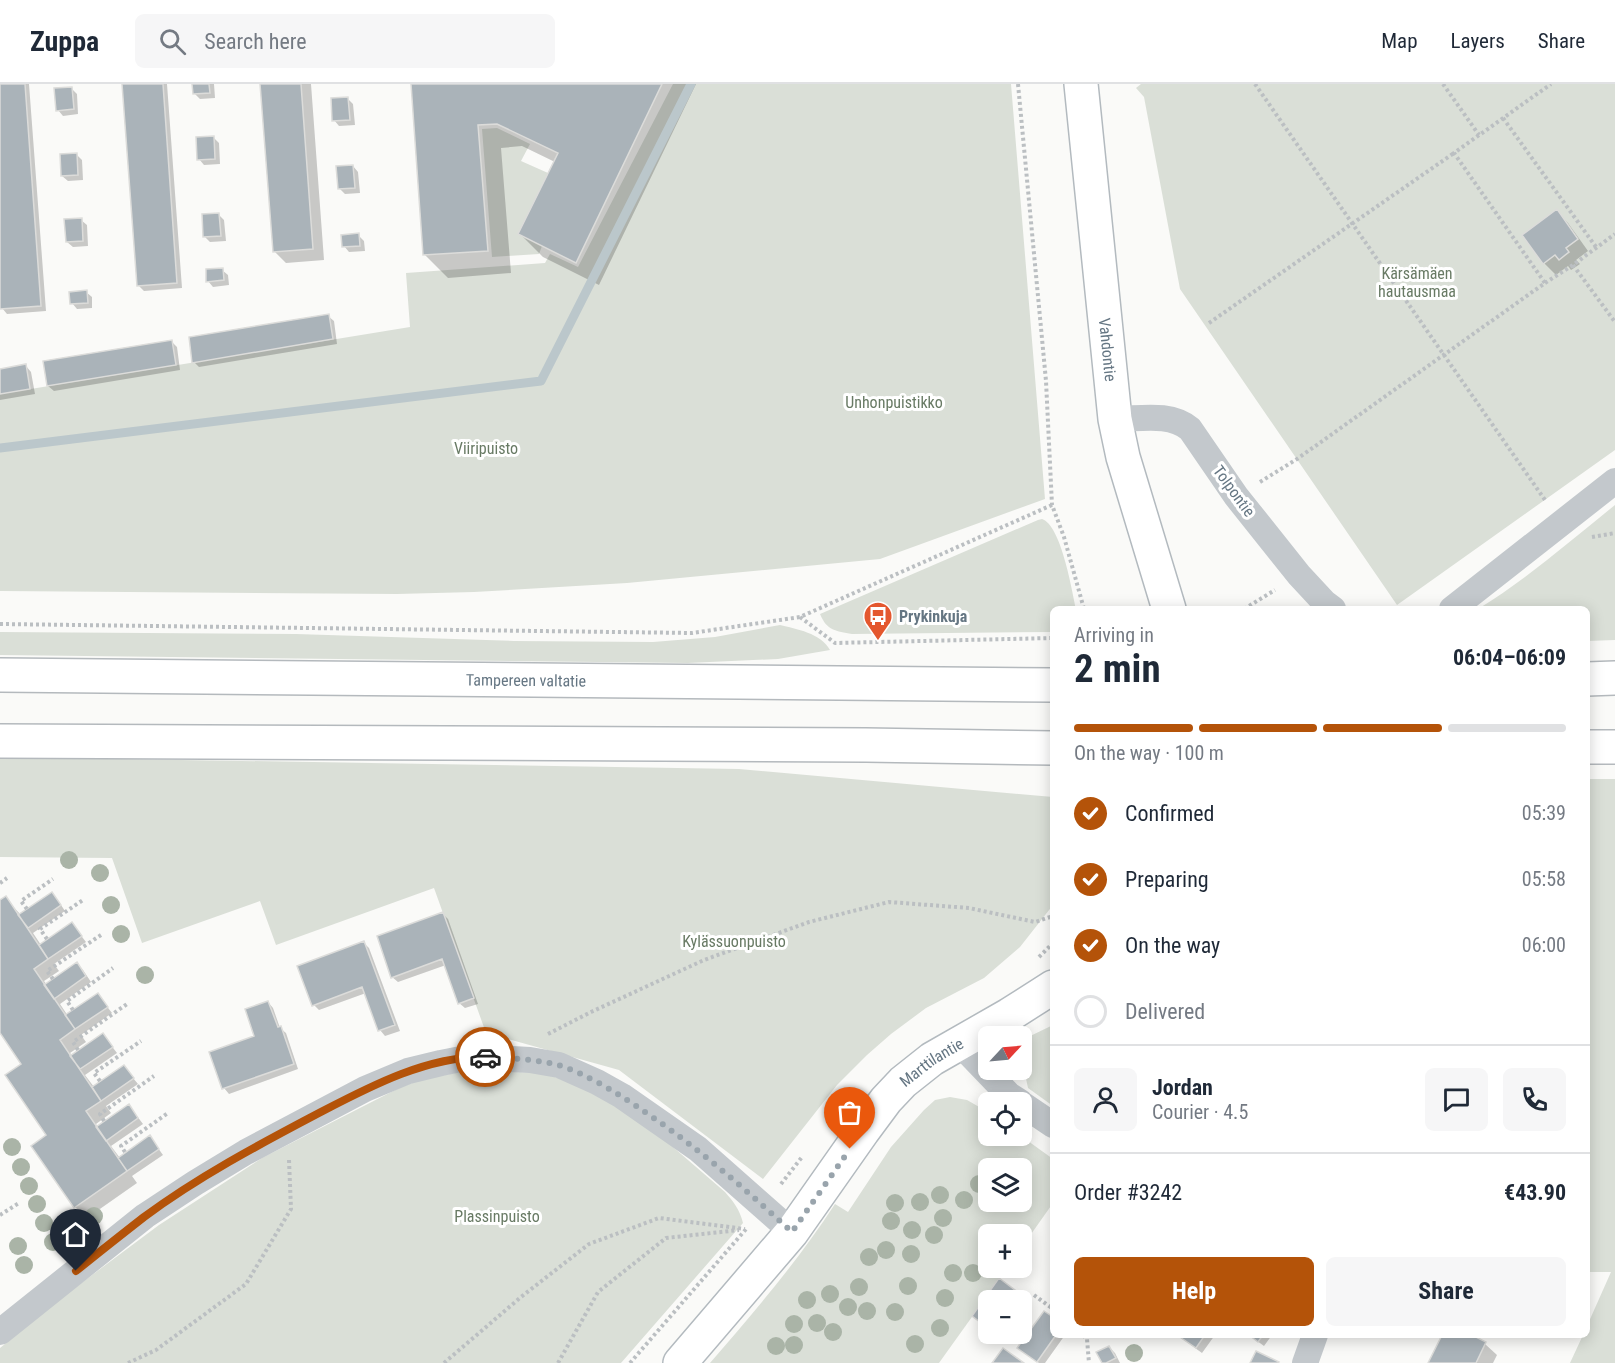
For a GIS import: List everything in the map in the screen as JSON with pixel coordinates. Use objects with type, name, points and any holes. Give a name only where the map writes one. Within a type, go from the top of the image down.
[{"type":"main road","name":"Vahdontie","points":[[1081,84],[1115,419],[1123,458],[1168,606]]},
{"type":"main road","name":"Tampereen valtatie","points":[[0,675],[1050,685]]},
{"type":"main road","points":[[1590,679],[1615,678]]},
{"type":"main road","points":[[0,741],[854,744],[1050,748]]},
{"type":"main road","points":[[1590,747],[1615,747]]},
{"type":"main road","name":"Marttilantie","points":[[680,1363],[792,1232],[886,1100],[903,1082],[932,1059],[1050,989]]},
{"type":"street","name":"Tolpontie","points":[[1115,419],[1159,417],[1181,422],[1190,429],[1236,496],[1299,575],[1329,606]]},
{"type":"street","points":[[1456,606],[1615,481]]},
{"type":"street","points":[[959,1043],[1006,1092]]},
{"type":"street","points":[[0,1332],[146,1216],[228,1163],[365,1089],[408,1071],[471,1057],[530,1060],[559,1065],[597,1082],[622,1096],[698,1149],[792,1232]]},
{"type":"street","points":[[1032,1111],[1050,1123]]},
{"type":"street","points":[[1305,1363],[1314,1338]]},
{"type":"path","points":[[1018,84],[1046,381],[1052,505],[1064,537],[1083,606]]},
{"type":"path","points":[[1255,84],[1545,500]]},
{"type":"path","points":[[1443,84],[1479,135]]},
{"type":"path","points":[[1209,323],[1551,84]]},
{"type":"path","points":[[1503,118],[1596,247]]},
{"type":"path","points":[[1454,153],[1545,283]]},
{"type":"path","points":[[1236,496],[1297,459],[1615,234]]},
{"type":"path","points":[[1573,265],[1615,322]]},
{"type":"path","points":[[0,624],[692,633],[800,617],[1052,505]]},
{"type":"path","points":[[1249,606],[1299,575]]},
{"type":"path","points":[[800,617],[835,643],[1050,638]]},
{"type":"path","points":[[0,883],[7,878]]},
{"type":"path","points":[[27,909],[21,901],[53,879]]},
{"type":"path","points":[[48,939],[40,929],[83,900]]},
{"type":"path","points":[[509,1059],[535,1041],[572,1022],[704,960],[809,922],[889,902],[969,908],[1035,922],[1050,917]]},
{"type":"path","points":[[53,980],[47,971],[100,935]]},
{"type":"path","points":[[73,1010],[67,1000],[113,968]]},
{"type":"path","points":[[78,1050],[73,1042],[127,1004]]},
{"type":"path","points":[[100,1081],[94,1073],[141,1041]]},
{"type":"path","points":[[104,1121],[100,1114],[154,1076]]},
{"type":"path","points":[[125,1152],[121,1146],[168,1113]]},
{"type":"path","points":[[128,1363],[156,1350],[246,1284],[291,1209],[288,1129]]},
{"type":"path","points":[[0,1215],[19,1203]]},
{"type":"path","points":[[444,1363],[521,1297],[589,1244],[659,1218],[746,1229],[666,1238],[598,1292],[558,1363]]},
{"type":"path","points":[[1034,1295],[1050,1307]]},
{"type":"path","points":[[1086,1338],[1089,1363]]},
{"type":"green space","points":[[673,84],[1011,84],[1045,499],[880,559],[627,583],[397,594],[0,591],[0,394],[410,327],[406,273],[545,263],[550,254],[578,267]]},
{"type":"green space","name":"Kärsämäen hautausmaa","points":[[1141,84],[1615,84],[1615,450],[1397,605],[1180,289],[1144,97],[1136,88]]},
{"type":"green space","points":[[497,128],[530,144],[521,161],[548,173],[518,234],[542,246],[539,254],[492,257],[482,129]]},
{"type":"green space","points":[[1615,505],[1615,640],[1590,641],[1590,606],[1482,606],[1531,572]]},
{"type":"green space","points":[[1042,519],[1049,524],[1055,533],[1075,606],[1050,606],[1050,632],[852,634],[829,627],[820,614]]},
{"type":"green space","points":[[780,625],[821,639],[830,650],[778,659],[688,663],[0,655],[0,632],[296,634],[514,641],[653,642],[715,637]]},
{"type":"green space","name":"Kylässuonpuisto","points":[[0,757],[739,769],[1050,797],[1050,909],[1020,947],[984,978],[926,1008],[867,1055],[837,1085],[763,1179],[619,1070],[486,1033],[434,888],[276,945],[260,901],[142,943],[112,858],[0,857]]},
{"type":"green space","points":[[1590,779],[1615,779],[1615,1363],[1570,1363],[1582,1338],[1590,1338],[1590,1319],[1611,1272],[1590,1272]]},
{"type":"green space","points":[[1050,1026],[1050,1104],[1028,1088],[1026,1080],[1032,1080],[1032,1035]]},
{"type":"green space","name":"Plassinpuisto","points":[[471,1070],[539,1073],[563,1079],[603,1095],[666,1141],[725,1192],[738,1210],[743,1223],[621,1363],[0,1363],[0,1348],[64,1296],[159,1225],[262,1158],[401,1087],[423,1079]]},
{"type":"green space","points":[[950,1097],[967,1100],[978,1106],[978,1146],[1032,1146],[1032,1144],[1050,1157],[1050,1207],[1032,1233],[1032,1224],[978,1224],[978,1278],[1000,1278],[991,1290],[978,1290],[978,1309],[939,1363],[710,1363],[791,1266],[835,1204],[848,1212],[891,1147],[935,1100]]},
{"type":"building","points":[[0,84],[25,84],[41,306],[0,309]]},
{"type":"building","points":[[122,84],[163,84],[177,283],[137,286]]},
{"type":"building","points":[[192,84],[209,84],[210,93],[193,94]]},
{"type":"building","points":[[260,84],[301,84],[313,249],[273,252]]},
{"type":"building","points":[[411,84],[662,84],[576,263],[518,234],[558,153],[497,124],[478,125],[488,251],[423,255]]},
{"type":"building","points":[[72,87],[74,109],[56,111],[54,88]]},
{"type":"building","points":[[348,97],[350,120],[332,121],[331,98]]},
{"type":"building","points":[[214,136],[215,159],[197,160],[196,137]]},
{"type":"building","points":[[77,153],[78,175],[61,176],[60,154]]},
{"type":"building","points":[[353,165],[355,188],[338,189],[336,166]]},
{"type":"building","points":[[1557,209],[1578,239],[1566,248],[1569,252],[1559,260],[1555,255],[1543,264],[1522,235]]},
{"type":"building","points":[[219,213],[221,236],[203,237],[202,214]]},
{"type":"building","points":[[82,218],[83,241],[66,242],[64,219]]},
{"type":"building","points":[[359,233],[360,246],[342,247],[341,235]]},
{"type":"building","points":[[223,268],[224,280],[206,282],[206,269]]},
{"type":"building","points":[[87,290],[88,303],[70,304],[69,292]]},
{"type":"building","points":[[329,314],[333,339],[192,363],[189,337]]},
{"type":"building","points":[[172,340],[176,365],[47,386],[43,361]]},
{"type":"building","points":[[26,364],[30,389],[0,394],[0,369]]},
{"type":"building","points":[[52,892],[61,905],[28,928],[18,915]]},
{"type":"building","points":[[6,896],[48,959],[34,969],[75,1029],[60,1040],[101,1101],[86,1111],[127,1171],[74,1208],[31,1146],[46,1135],[5,1075],[21,1064],[0,1033],[0,900]]},
{"type":"building","points":[[443,912],[474,998],[458,1004],[442,959],[391,978],[377,936]]},
{"type":"building","points":[[72,922],[82,936],[48,959],[39,945]]},
{"type":"building","points":[[364,941],[395,1025],[378,1031],[362,987],[312,1006],[297,966]]},
{"type":"building","points":[[77,962],[86,976],[54,999],[44,985]]},
{"type":"building","points":[[98,993],[108,1007],[75,1029],[65,1015]]},
{"type":"building","points":[[268,1001],[278,1027],[281,1026],[294,1064],[222,1089],[209,1052],[254,1036],[245,1009]]},
{"type":"building","points":[[103,1033],[113,1047],[80,1069],[70,1056]]},
{"type":"building","points":[[124,1065],[134,1078],[101,1101],[92,1087]]},
{"type":"building","points":[[129,1104],[138,1118],[106,1141],[96,1127]]},
{"type":"building","points":[[150,1135],[159,1149],[127,1171],[118,1158]]},
{"type":"building","points":[[999,1278],[1015,1290],[990,1290]]},
{"type":"building","points":[[978,1308],[978,1320],[972,1316]]},
{"type":"building","points":[[1044,1311],[1050,1315],[1050,1338],[1054,1338],[1037,1362],[1017,1348],[1020,1344],[1032,1344],[1032,1327]]},
{"type":"building","points":[[1181,1338],[1203,1338],[1196,1348]]},
{"type":"building","points":[[1440,1338],[1478,1338],[1486,1342],[1476,1363],[1428,1363]]},
{"type":"building","points":[[1109,1346],[1116,1358],[1102,1363],[1096,1352]]},
{"type":"building","points":[[1003,1348],[1024,1363],[992,1363]]},
{"type":"building","points":[[1256,1351],[1279,1362],[1250,1363]]},
{"type":"waterway","points":[[0,448],[541,381],[691,84]]},
{"type":"way so far","points":[[485,1057],[530,1060],[559,1065],[622,1096],[698,1149],[792,1232],[850,1149]]},
{"type":"place","name":"Prykinkuja","points":[[878,642]]},
{"type":"route","points":[[76,1271],[146,1216],[211,1173],[267,1140],[365,1089],[408,1071],[471,1057],[485,1057]]},
{"type":"park label","name":"Unhonpuistikko","points":[[894,402]]},
{"type":"park label","name":"Viiripuisto","points":[[486,448]]}]
